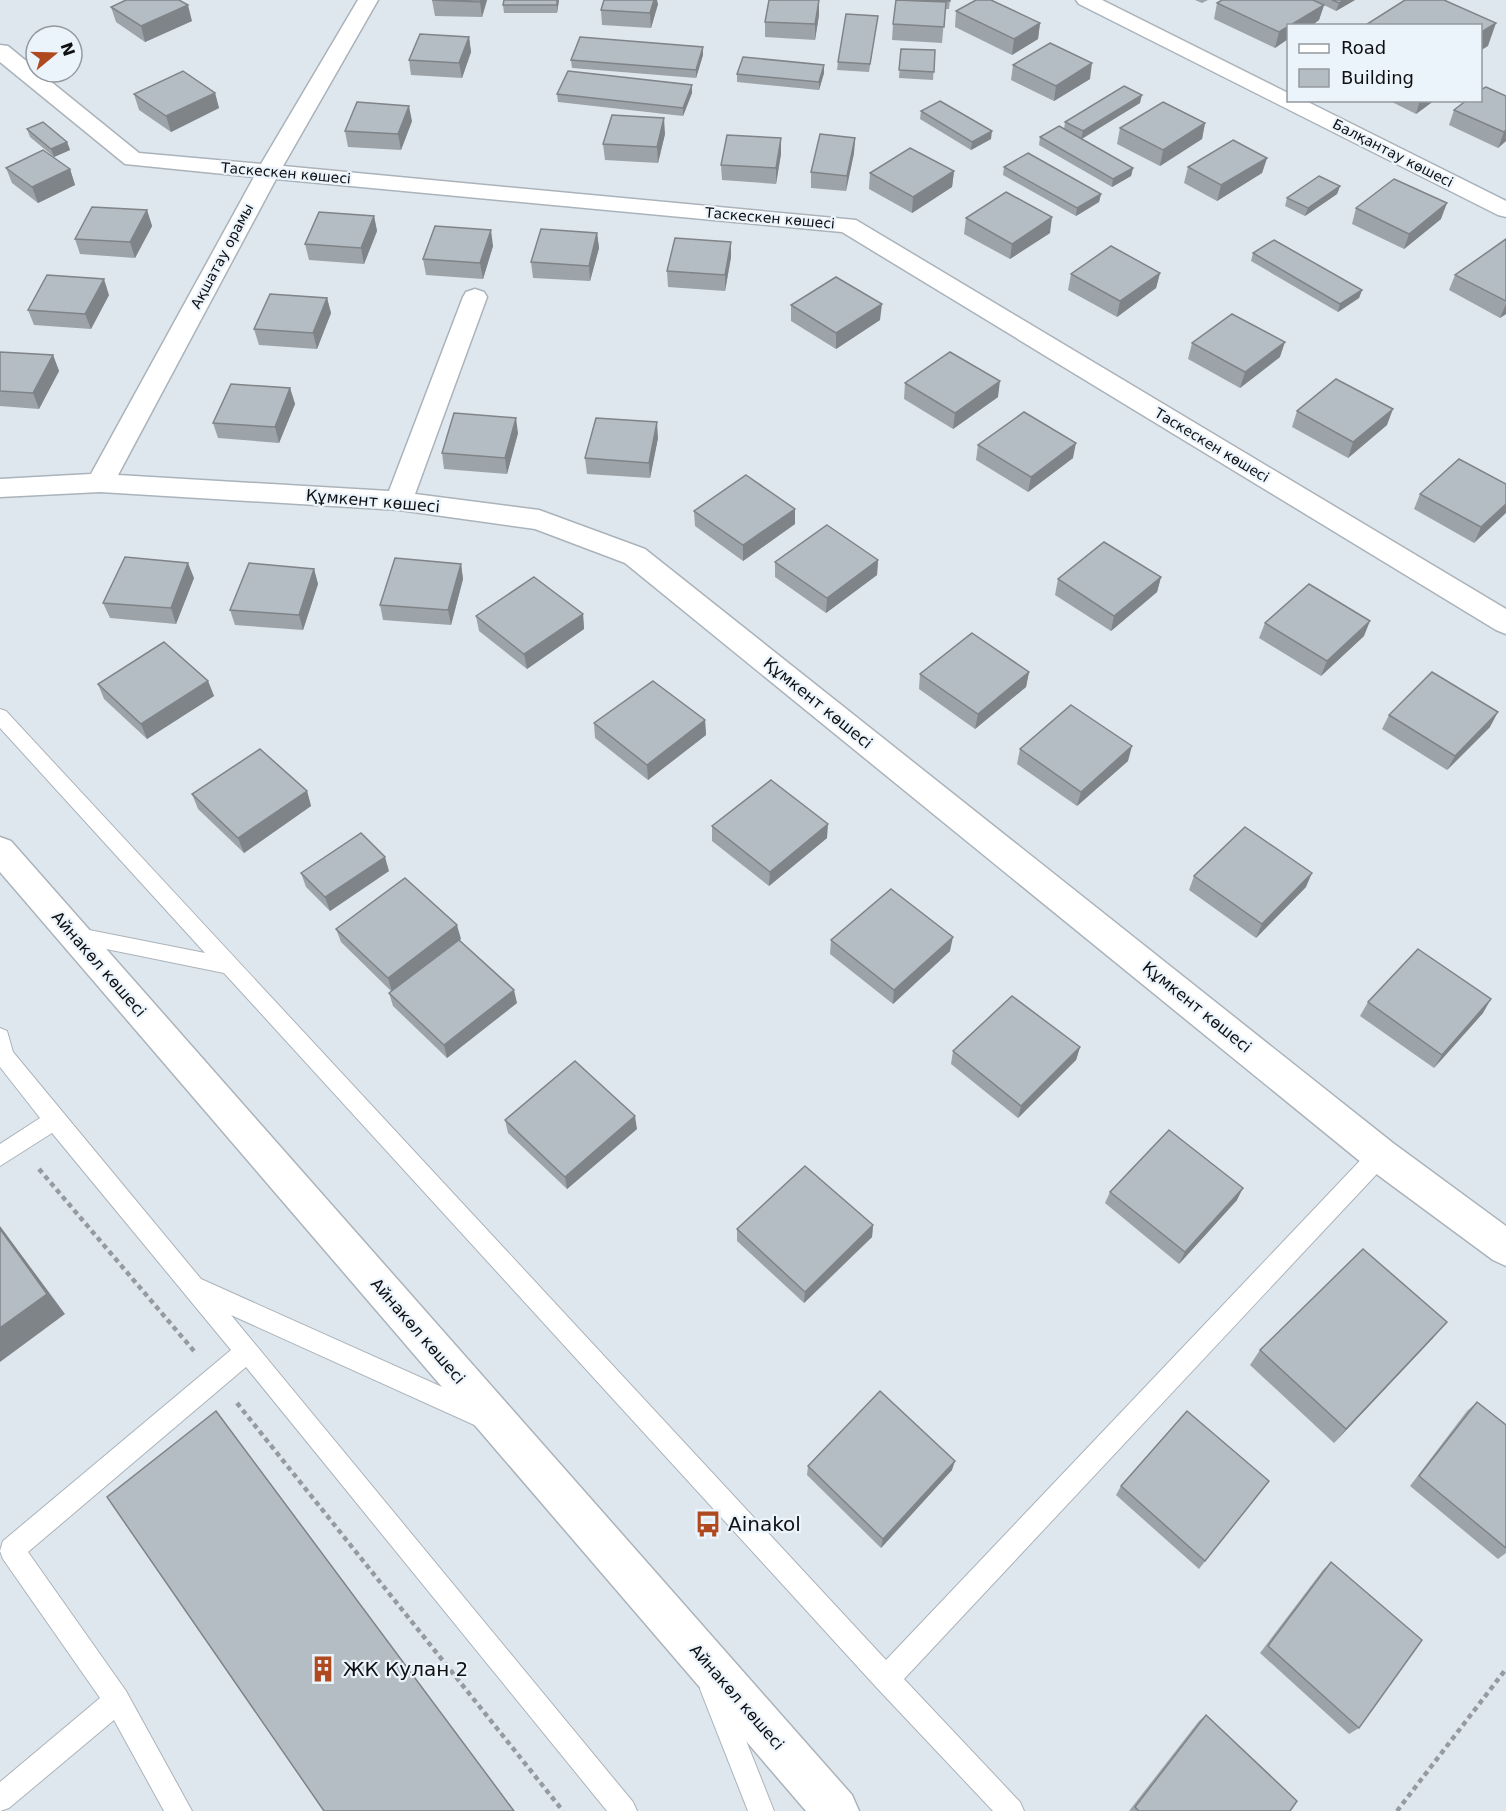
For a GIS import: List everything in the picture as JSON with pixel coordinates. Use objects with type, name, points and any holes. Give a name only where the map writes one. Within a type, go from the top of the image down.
[{"type":"street","name":"Ақшатау орамы","points":[[100,483],[268,171],[368,0]]},
{"type":"street","name":"Балқантау көшесі","points":[[1086,0],[1287,100]]},
{"type":"street","name":"Таскескен көшесі","points":[[0,51],[133,159],[848,225],[1506,622]]},
{"type":"street","name":"Балқантау көшесі","points":[[1290,102],[1506,210]]},
{"type":"street","points":[[399,501],[475,297]]},
{"type":"street","name":"Құмкент көшесі","points":[[0,488],[100,483],[399,501],[539,520],[635,556],[1380,1155],[1506,1248]]},
{"type":"street","name":"Айнакөл көшесі","points":[[0,850],[836,1811]]},
{"type":"lane","points":[[0,716],[886,1679],[1011,1811]]},
{"type":"lane","points":[[74,935],[231,966]]},
{"type":"lane","points":[[1,1048],[54,1120],[247,1350],[624,1811]]},
{"type":"lane","points":[[9,1150],[54,1120]]},
{"type":"lane","points":[[886,1679],[1380,1155]]},
{"type":"lane","points":[[193,1286],[500,1424]]},
{"type":"lane","points":[[179,1811],[117,1700],[6,1555],[247,1350]]},
{"type":"lane","points":[[699,1653],[761,1811]]},
{"type":"lane","points":[[0,1798],[117,1700]]},
{"type":"path","points":[[9,1150],[216,1377],[563,1811]]},
{"type":"path","points":[[1397,1811],[1506,1669]]},
{"type":"building","points":[[126,0],[179,0],[188,5],[141,26],[111,7]]},
{"type":"building","points":[[432,0],[481,0],[480,2]]},
{"type":"building","points":[[504,0],[557,0],[557,5],[503,5]]},
{"type":"building","points":[[604,0],[654,0],[650,13],[601,10]]},
{"type":"building","points":[[769,0],[819,0],[815,24],[765,22]]},
{"type":"building","points":[[896,0],[946,2],[944,27],[893,24]]},
{"type":"building","points":[[976,0],[991,0],[1040,23],[1014,39],[956,11]]},
{"type":"building","points":[[1222,0],[1313,0],[1324,5],[1292,24],[1287,24],[1287,27],[1279,32],[1217,3]]},
{"type":"building","points":[[1405,0],[1444,0],[1496,23],[1482,32],[1482,24],[1367,24]]},
{"type":"building","points":[[846,14],[878,16],[870,64],[838,62]]},
{"type":"building","points":[[420,34],[469,37],[459,63],[409,60]]},
{"type":"building","points":[[580,37],[703,47],[696,70],[571,60]]},
{"type":"building","points":[[1050,43],[1092,63],[1056,86],[1013,65]]},
{"type":"building","points":[[901,49],[935,50],[934,72],[899,70]]},
{"type":"building","points":[[743,57],[824,65],[819,82],[737,74]]},
{"type":"building","points":[[183,71],[215,93],[166,116],[134,94]]},
{"type":"building","points":[[568,71],[692,85],[683,108],[557,94]]},
{"type":"building","points":[[1124,86],[1142,95],[1083,131],[1065,122]]},
{"type":"building","points":[[1486,87],[1506,96],[1506,130],[1504,132],[1454,110],[1464,102],[1482,102],[1482,89]]},
{"type":"building","points":[[940,101],[992,131],[972,142],[921,111]]},
{"type":"building","points":[[357,102],[409,106],[398,134],[345,131]]},
{"type":"building","points":[[1163,102],[1205,123],[1163,150],[1120,128]]},
{"type":"building","points":[[612,115],[664,118],[657,147],[603,144]]},
{"type":"building","points":[[43,122],[67,142],[51,149],[27,129]]},
{"type":"building","points":[[1059,126],[1133,168],[1113,179],[1040,137]]},
{"type":"building","points":[[820,134],[855,138],[847,176],[811,172]]},
{"type":"building","points":[[727,135],[781,138],[776,168],[721,165]]},
{"type":"building","points":[[1233,140],[1267,158],[1221,185],[1188,167]]},
{"type":"building","points":[[910,148],[954,171],[913,197],[870,173]]},
{"type":"building","points":[[43,150],[70,169],[32,187],[6,168]]},
{"type":"building","points":[[1028,153],[1101,194],[1077,208],[1004,167]]},
{"type":"building","points":[[1319,176],[1340,186],[1308,208],[1287,198]]},
{"type":"building","points":[[1394,179],[1447,203],[1409,234],[1356,208]]},
{"type":"building","points":[[1006,192],[1052,217],[1012,244],[966,218]]},
{"type":"building","points":[[92,207],[147,210],[130,242],[75,239]]},
{"type":"building","points":[[319,212],[374,216],[361,248],[305,244]]},
{"type":"building","points":[[435,226],[491,230],[480,263],[423,259]]},
{"type":"building","points":[[541,229],[597,233],[589,266],[531,262]]},
{"type":"building","points":[[675,238],[731,242],[725,275],[667,271]]},
{"type":"building","points":[[1506,239],[1506,301],[1455,275]]},
{"type":"building","points":[[1274,240],[1362,290],[1340,304],[1253,253]]},
{"type":"building","points":[[1111,246],[1160,273],[1120,301],[1071,274]]},
{"type":"building","points":[[47,275],[104,279],[85,314],[28,310]]},
{"type":"building","points":[[836,277],[882,304],[836,333],[791,305]]},
{"type":"building","points":[[270,294],[327,298],[313,333],[254,329]]},
{"type":"building","points":[[1232,314],[1285,342],[1245,372],[1192,343]]},
{"type":"building","points":[[0,352],[53,355],[33,393],[0,391]]},
{"type":"building","points":[[950,352],[1000,381],[955,413],[905,383]]},
{"type":"building","points":[[1336,379],[1393,409],[1353,442],[1297,411]]},
{"type":"building","points":[[231,384],[290,388],[275,427],[213,423]]},
{"type":"building","points":[[1024,412],[1076,443],[1031,477],[978,445]]},
{"type":"building","points":[[454,413],[516,418],[505,458],[442,453]]},
{"type":"building","points":[[596,418],[657,422],[649,463],[585,458]]},
{"type":"building","points":[[1459,459],[1506,484],[1506,504],[1481,527],[1420,494]]},
{"type":"building","points":[[746,475],[795,509],[743,545],[694,511]]},
{"type":"building","points":[[827,525],[878,560],[827,598],[775,562]]},
{"type":"building","points":[[1104,542],[1161,577],[1114,616],[1058,579]]},
{"type":"building","points":[[125,557],[188,563],[171,608],[103,603]]},
{"type":"building","points":[[395,558],[461,564],[448,610],[380,605]]},
{"type":"building","points":[[249,563],[314,569],[299,615],[230,610]]},
{"type":"building","points":[[534,577],[583,614],[524,654],[476,616]]},
{"type":"building","points":[[1309,584],[1370,621],[1327,661],[1265,623]]},
{"type":"building","points":[[972,633],[1029,672],[978,714],[920,674]]},
{"type":"building","points":[[164,642],[208,681],[141,724],[98,684]]},
{"type":"building","points":[[1432,672],[1498,712],[1455,756],[1389,715]]},
{"type":"building","points":[[653,681],[705,720],[647,765],[594,723]]},
{"type":"building","points":[[1071,705],[1132,746],[1081,792],[1020,749]]},
{"type":"building","points":[[260,749],[307,791],[238,838],[192,794]]},
{"type":"building","points":[[771,780],[828,824],[770,872],[712,826]]},
{"type":"building","points":[[1245,827],[1312,873],[1262,924],[1194,876]]},
{"type":"building","points":[[361,833],[385,857],[325,897],[301,873]]},
{"type":"building","points":[[405,878],[457,925],[388,978],[336,929]]},
{"type":"building","points":[[891,889],[953,937],[894,990],[831,940]]},
{"type":"building","points":[[459,940],[514,990],[444,1045],[389,993]]},
{"type":"building","points":[[1418,949],[1491,999],[1442,1055],[1368,1002]]},
{"type":"building","points":[[1012,996],[1080,1047],[1021,1106],[953,1051]]},
{"type":"building","points":[[575,1061],[635,1116],[565,1177],[505,1120]]},
{"type":"building","points":[[1169,1130],[1243,1188],[1185,1252],[1110,1192]]},
{"type":"building","points":[[805,1166],[873,1225],[805,1292],[737,1229]]},
{"type":"building","points":[[0,1229],[47,1294],[0,1328]]},
{"type":"building","points":[[1363,1249],[1447,1322],[1346,1429],[1260,1350]]},
{"type":"building","points":[[880,1391],[955,1461],[883,1539],[808,1466]]},
{"type":"building","points":[[1477,1402],[1506,1425],[1506,1548],[1419,1476]]},
{"type":"building","name":"ЖК Кулан 2","points":[[216,1411],[514,1811],[324,1811],[107,1497]]},
{"type":"building","points":[[1187,1411],[1269,1481],[1205,1561],[1121,1486]]},
{"type":"building","points":[[1331,1562],[1422,1640],[1359,1728],[1268,1646]]},
{"type":"building","points":[[1206,1715],[1297,1801],[1290,1811],[1139,1811],[1135,1807]]},
{"type":"place","name":"Ainakol","points":[[708,1524]]},
{"type":"place","name":"ЖК Кулан 2","points":[[323,1669]]}]
